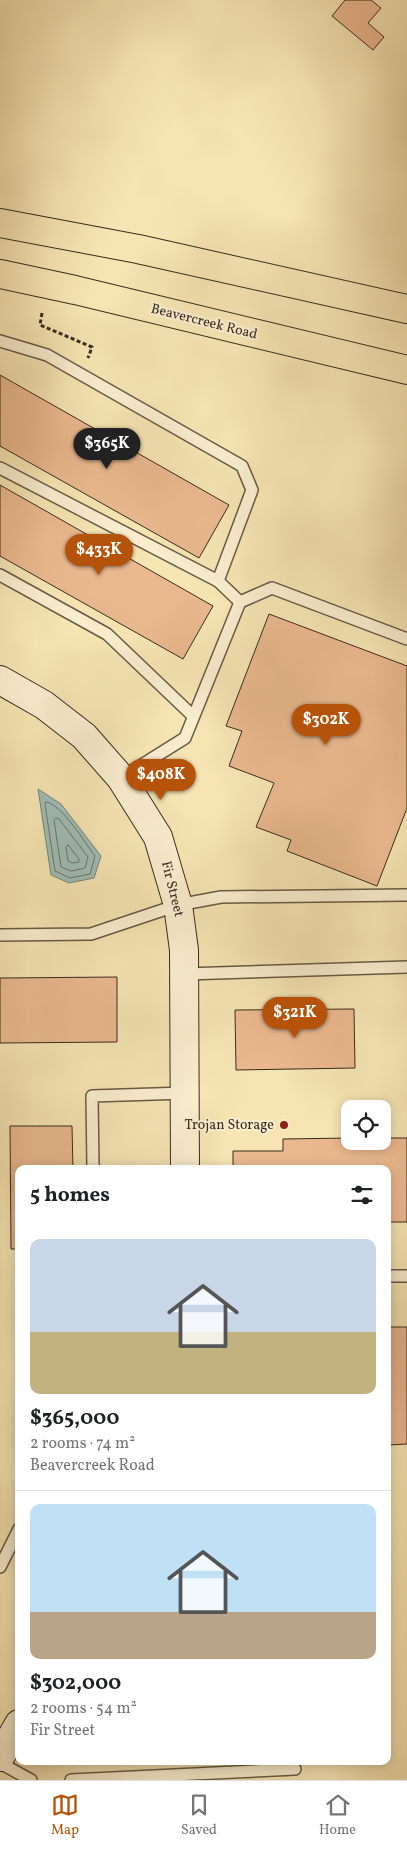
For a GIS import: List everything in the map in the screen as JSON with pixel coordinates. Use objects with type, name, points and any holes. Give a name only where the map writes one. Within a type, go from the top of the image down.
[{"type":"main road","points":[[0,223],[138,249],[407,309]]},
{"type":"main road","name":"Beavercreek Road","points":[[0,274],[75,290],[407,370]]},
{"type":"street","name":"Fir Street","points":[[0,680],[44,705],[84,736],[121,778],[158,837],[178,905],[184,950],[185,1165]]},
{"type":"street","points":[[0,1756],[15,1731]]},
{"type":"lane","points":[[0,341],[47,355],[242,466],[252,490],[218,581]]},
{"type":"lane","points":[[0,468],[218,581],[240,602]]},
{"type":"lane","points":[[0,574],[107,634],[193,716]]},
{"type":"lane","points":[[121,778],[185,738],[240,602],[272,588],[407,639]]},
{"type":"lane","points":[[0,934],[91,934],[178,905],[221,897],[407,895]]},
{"type":"lane","points":[[185,974],[407,967]]},
{"type":"lane","points":[[93,1165],[92,1096],[185,1093]]},
{"type":"lane","points":[[391,1276],[407,1276]]},
{"type":"lane","points":[[0,1567],[15,1537]]},
{"type":"lane","points":[[0,1763],[31,1780]]},
{"type":"lane","points":[[71,1780],[295,1769]]},
{"type":"path","points":[[42,313],[40,325],[92,347],[88,356],[87,378]]},
{"type":"water","points":[[38,789],[61,804],[101,856],[94,878],[69,883],[51,875]]},
{"type":"building","points":[[345,0],[371,0],[381,8],[368,23],[384,37],[373,50],[332,16]]},
{"type":"building","points":[[0,375],[229,505],[199,558],[0,446]]},
{"type":"building","points":[[0,485],[213,606],[183,659],[0,556]]},
{"type":"building","points":[[269,614],[407,666],[407,808],[377,886],[287,851],[291,840],[256,827],[274,783],[229,766],[242,731],[226,726]]},
{"type":"building","points":[[117,977],[117,1042],[0,1043],[0,978]]},
{"type":"building","points":[[354,1009],[355,1068],[236,1070],[235,1010]]},
{"type":"building","points":[[10,1126],[72,1126],[73,1165],[15,1165],[15,1249],[11,1249]]},
{"type":"building","points":[[341,1138],[341,1150],[391,1150],[391,1138],[407,1138],[407,1222],[391,1222],[391,1165],[233,1165],[233,1151],[283,1151],[283,1139]]},
{"type":"building","points":[[391,1327],[407,1327],[407,1444],[391,1445]]},
{"type":"place","name":"Trojan Storage","points":[[284,1125]]}]
